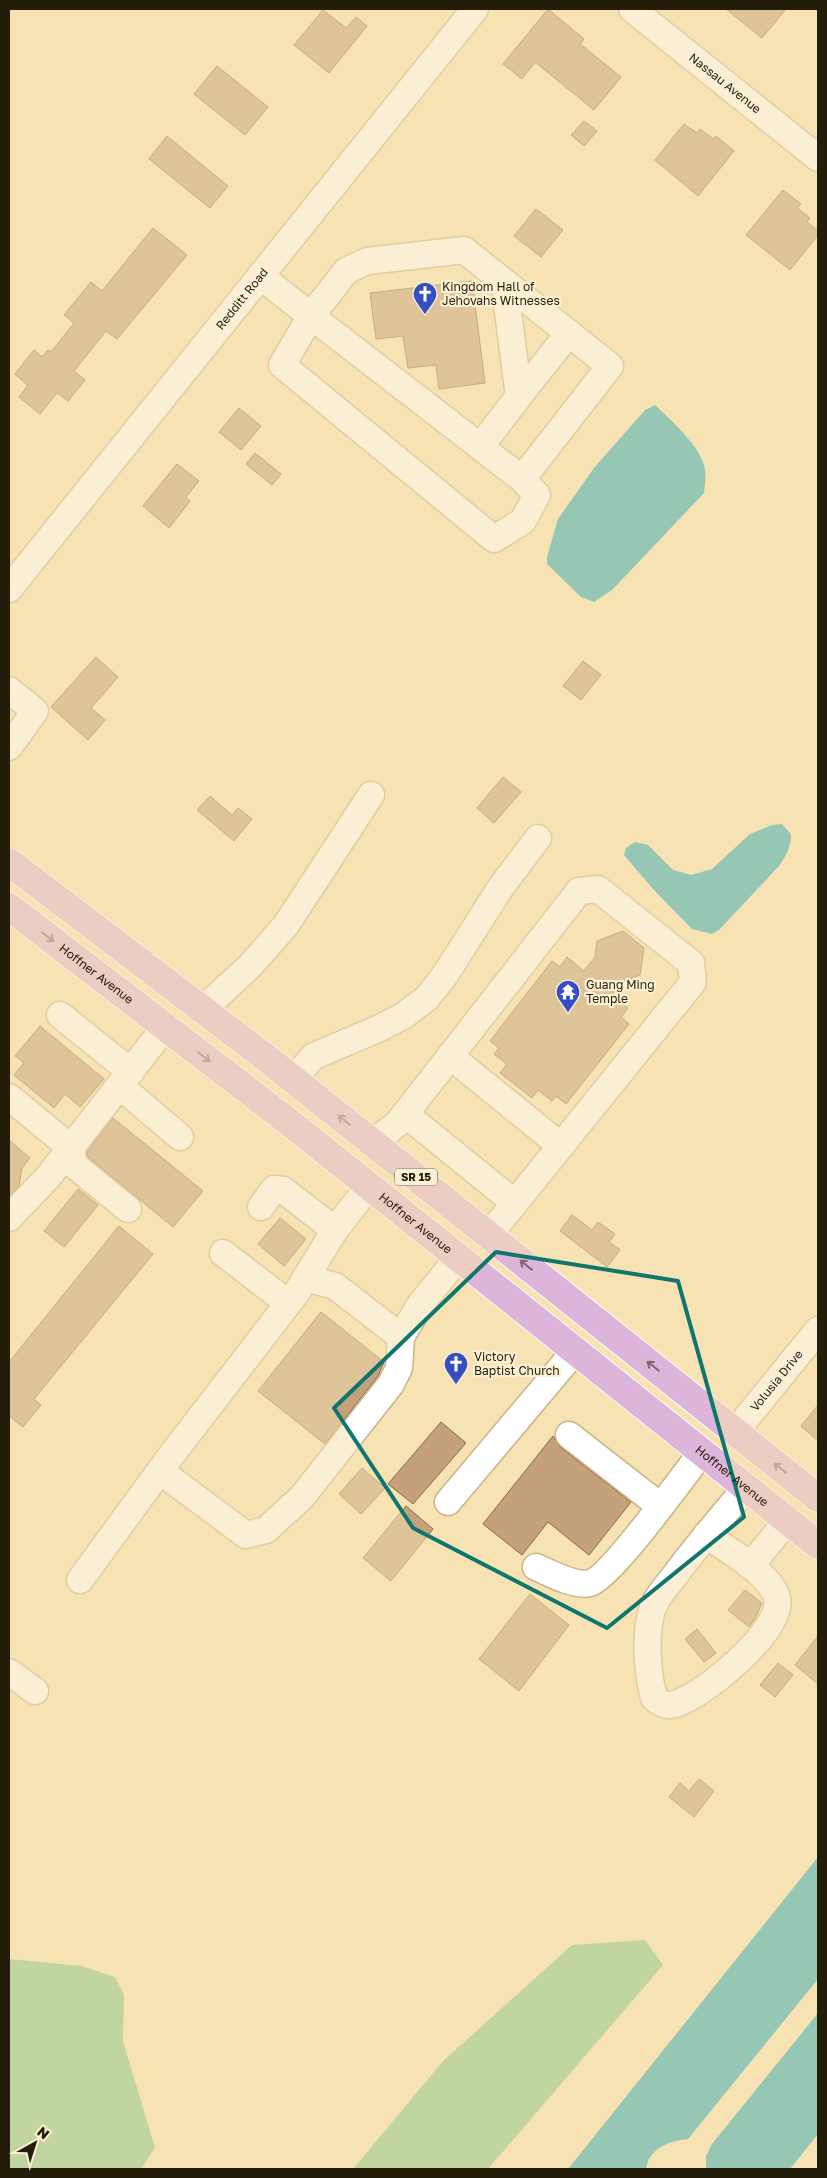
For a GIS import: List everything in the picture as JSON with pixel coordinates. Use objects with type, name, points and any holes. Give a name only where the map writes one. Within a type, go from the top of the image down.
[{"type":"main road","name":"SR 15","points":[[9,862],[376,1145],[818,1498]]},
{"type":"main road","name":"Hoffner Avenue","points":[[9,907],[369,1186],[818,1544]]},
{"type":"main road","points":[[165,1027],[193,1025],[210,1032],[277,1079],[292,1079]]},
{"type":"main road","points":[[369,1186],[397,1191],[444,1227],[469,1234],[489,1236]]},
{"type":"main road","points":[[575,1351],[605,1357],[683,1420],[706,1436],[717,1438],[735,1432]]},
{"type":"main road","points":[[746,1488],[760,1481],[775,1486],[818,1520]]},
{"type":"street","name":"Redditt Road","points":[[9,589],[475,9]]},
{"type":"street","name":"Nassau Avenue","points":[[632,9],[818,158]]},
{"type":"street","points":[[260,276],[312,316],[522,480],[537,495],[523,522],[494,538],[282,365],[312,316],[346,271],[367,261],[464,250],[610,366],[522,480]]},
{"type":"street","points":[[504,282],[519,396]]},
{"type":"street","points":[[480,447],[569,333]]},
{"type":"street","points":[[9,690],[35,711],[9,746]]},
{"type":"street","points":[[202,1010],[250,966],[286,925],[371,796]]},
{"type":"street","points":[[292,1079],[314,1056],[380,1028],[403,1016],[426,999],[445,975],[501,887],[538,838]]},
{"type":"street","points":[[376,1145],[405,1114],[579,891],[598,889],[691,963],[693,982],[489,1236]]},
{"type":"street","points":[[60,1014],[180,1137]]},
{"type":"street","points":[[9,1218],[48,1178],[165,1027]]},
{"type":"street","points":[[450,1056],[561,1146]]},
{"type":"street","points":[[9,1097],[71,1148],[74,1165],[128,1210]]},
{"type":"street","points":[[405,1114],[515,1203]]},
{"type":"street","points":[[80,1580],[288,1303],[335,1230],[369,1186]]},
{"type":"street","points":[[261,1207],[274,1189],[283,1190],[335,1230]]},
{"type":"street","points":[[223,1253],[288,1303]]},
{"type":"street","points":[[160,1471],[246,1536],[266,1530],[302,1497],[391,1384],[399,1368],[401,1338],[420,1305],[458,1258]]},
{"type":"street","points":[[305,1278],[335,1286],[401,1338]]},
{"type":"street","name":"Volusia Drive","points":[[735,1432],[818,1330]]},
{"type":"street","points":[[448,1502],[575,1351]]},
{"type":"street","points":[[570,1435],[660,1506]]},
{"type":"street","points":[[536,1567],[573,1582],[590,1584],[603,1576],[702,1452]]},
{"type":"street","points":[[706,1535],[757,1571],[773,1590],[777,1599],[777,1608],[772,1622],[722,1676],[694,1695],[671,1705],[660,1703],[654,1698],[650,1686],[647,1654],[650,1624],[655,1602],[706,1535],[746,1488]]},
{"type":"street","points":[[750,1566],[788,1520]]},
{"type":"street","points":[[9,1672],[35,1692]]},
{"type":"highlighted area","points":[[496,1252],[678,1281],[744,1517],[607,1628],[413,1528],[334,1408]]},
{"type":"green space","points":[[645,1940],[663,1965],[488,2169],[353,2169],[443,2061],[572,1945]]},
{"type":"green space","points":[[9,1959],[81,1966],[115,1977],[124,1995],[123,2041],[155,2148],[141,2169],[9,2169]]},
{"type":"water","points":[[655,405],[682,432],[700,455],[705,469],[704,493],[612,590],[594,602],[581,597],[547,564],[547,557],[558,519],[594,468],[645,410]]},
{"type":"water","points":[[782,824],[791,834],[791,839],[782,862],[719,930],[712,934],[692,929],[653,889],[624,855],[626,848],[635,842],[648,845],[673,870],[691,875],[712,869],[750,834],[772,825]]},
{"type":"water","points":[[818,1857],[818,1979],[688,2139],[661,2147],[651,2156],[646,2169],[568,2169]]},
{"type":"water","points":[[818,2013],[818,2134],[790,2169],[706,2169],[706,2156],[712,2144]]},
{"type":"building","points":[[548,9],[584,39],[580,44],[621,77],[594,110],[535,62],[522,79],[503,64]]},
{"type":"building","points":[[726,9],[786,9],[762,38]]},
{"type":"building","points":[[323,10],[346,28],[356,17],[367,26],[329,73],[294,45]]},
{"type":"building","points":[[217,66],[268,107],[245,135],[194,94]]},
{"type":"building","points":[[584,121],[597,131],[584,146],[571,135]]},
{"type":"building","points":[[684,124],[697,133],[700,129],[713,139],[716,136],[734,151],[698,196],[655,160]]},
{"type":"building","points":[[167,136],[228,186],[210,208],[149,159]]},
{"type":"building","points":[[783,190],[801,204],[797,208],[810,218],[807,222],[818,231],[818,235],[790,270],[746,235]]},
{"type":"building","points":[[536,209],[563,230],[541,257],[514,236]]},
{"type":"building","points":[[153,228],[187,255],[117,339],[106,331],[74,371],[85,380],[68,401],[57,393],[40,414],[19,397],[28,385],[15,374],[34,350],[42,357],[48,350],[51,352],[74,323],[64,315],[91,282],[102,291]]},
{"type":"building","name":"Kingdom Hall of Jehovahs Witnesses","points":[[472,281],[485,383],[439,389],[436,365],[408,368],[403,336],[376,339],[370,293]]},
{"type":"building","points":[[239,408],[261,426],[241,450],[219,432]]},
{"type":"building","points":[[255,453],[281,474],[272,485],[246,464]]},
{"type":"building","points":[[177,464],[199,481],[186,497],[190,501],[169,528],[143,506]]},
{"type":"building","points":[[96,657],[118,677],[91,708],[105,720],[88,740],[51,707]]},
{"type":"building","points":[[583,661],[601,675],[581,700],[563,686]]},
{"type":"building","points":[[503,777],[521,792],[494,823],[477,808]]},
{"type":"building","points":[[210,796],[232,815],[238,808],[252,819],[234,841],[197,810]]},
{"type":"building","name":"Guang Ming Temple","points":[[623,931],[644,948],[640,975],[623,981],[611,996],[628,1008],[621,1017],[629,1024],[566,1104],[556,1096],[552,1101],[538,1090],[532,1098],[500,1073],[507,1064],[494,1054],[499,1048],[490,1041],[552,961],[560,967],[567,957],[584,971],[595,957],[597,941]]},
{"type":"building","points":[[40,1026],[104,1079],[80,1107],[65,1094],[54,1108],[14,1075],[24,1063],[15,1056]]},
{"type":"building","points":[[113,1118],[203,1191],[173,1227],[88,1157],[87,1152]]},
{"type":"building","points":[[9,1140],[30,1158],[22,1168],[19,1186],[9,1196]]},
{"type":"building","points":[[78,1189],[98,1205],[64,1247],[44,1231]]},
{"type":"building","points":[[572,1215],[592,1230],[598,1222],[615,1234],[609,1242],[620,1250],[607,1267],[560,1231]]},
{"type":"building","points":[[280,1218],[306,1239],[284,1266],[258,1244]]},
{"type":"building","points":[[119,1226],[153,1254],[34,1399],[41,1405],[23,1427],[9,1416],[9,1362]]},
{"type":"building","points":[[321,1312],[384,1362],[378,1376],[325,1444],[258,1391]]},
{"type":"building","points":[[818,1405],[818,1441],[801,1426]]},
{"type":"building","points":[[441,1422],[466,1443],[413,1504],[388,1484]]},
{"type":"building","points":[[553,1436],[560,1447],[631,1502],[589,1555],[548,1522],[522,1555],[483,1524]]},
{"type":"building","points":[[362,1468],[385,1488],[361,1514],[339,1494]]},
{"type":"building","points":[[406,1506],[433,1529],[391,1581],[363,1558]]},
{"type":"building","points":[[745,1590],[762,1603],[749,1627],[728,1610]]},
{"type":"building","points":[[530,1594],[569,1625],[519,1691],[479,1659]]},
{"type":"building","points":[[697,1629],[716,1653],[704,1662],[685,1639]]},
{"type":"building","points":[[818,1636],[818,1684],[795,1665]]},
{"type":"building","points":[[778,1663],[793,1675],[775,1697],[760,1685]]},
{"type":"building","points":[[699,1779],[714,1791],[694,1817],[669,1797],[680,1783],[689,1791]]},
{"type":"place","name":"Kingdom Hall of Jehovahs Witnesses","points":[[425,315]]},
{"type":"place","name":"Guang Ming Temple","points":[[568,1013]]},
{"type":"place","name":"Victory Baptist Church","points":[[456,1385]]}]
